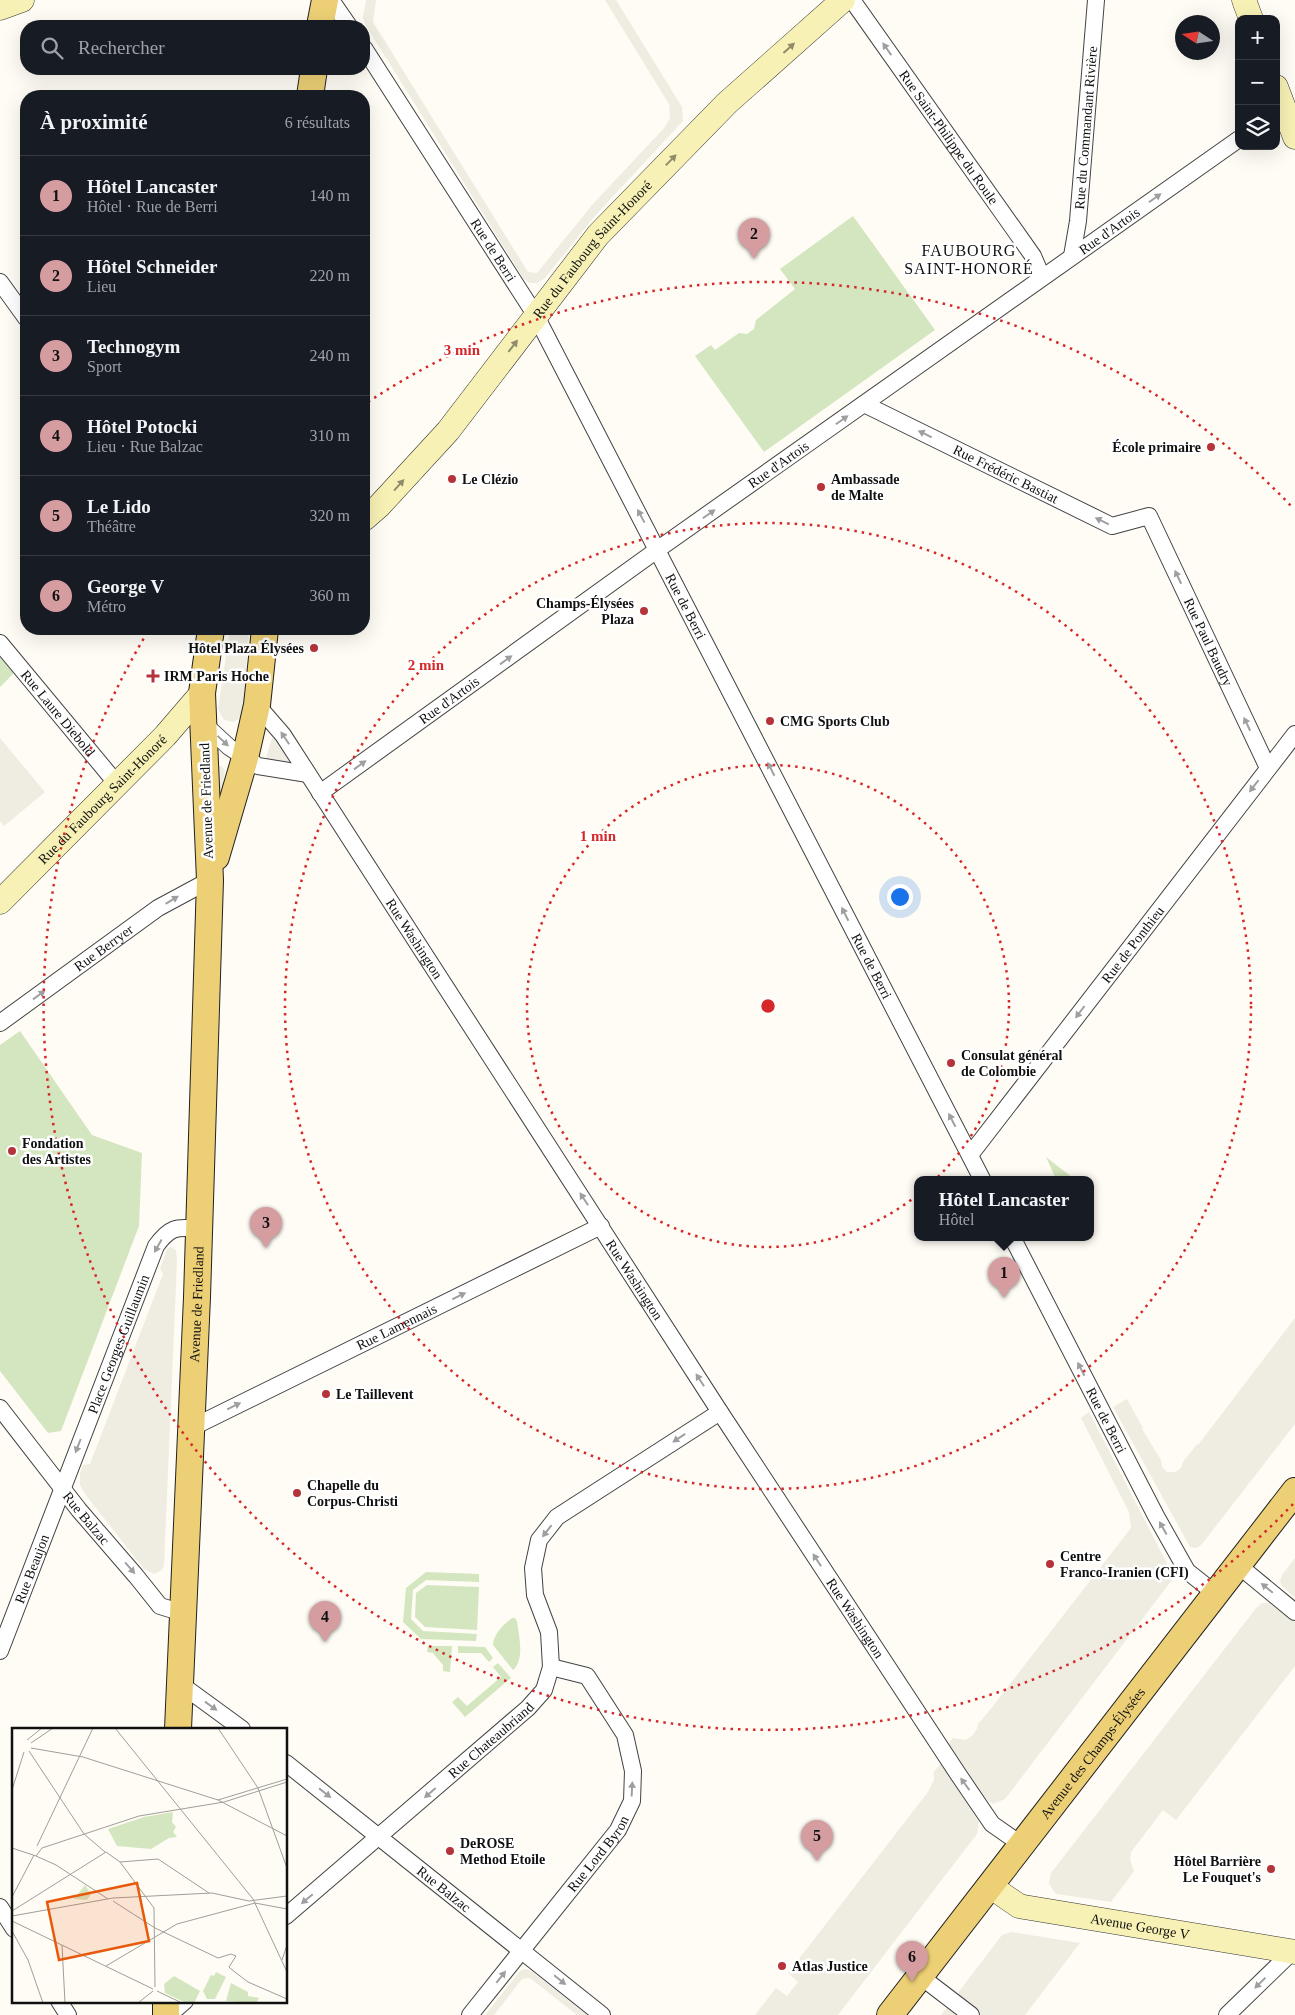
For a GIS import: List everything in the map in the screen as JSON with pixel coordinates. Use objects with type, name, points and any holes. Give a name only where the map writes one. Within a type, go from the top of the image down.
[{"type":"main road","points":[[321,20],[324,0]]},
{"type":"main road","points":[[311,90],[313,75]]},
{"type":"main road","name":"Avenue de Friedland","points":[[178,1728],[197,1297],[210,880],[202,693],[210,635]]},
{"type":"main road","name":"Avenue de Friedland","points":[[210,880],[245,758],[257,705],[264,635]]},
{"type":"main road","name":"Avenue des Champs-Élysées","points":[[890,2015],[1295,1491]]},
{"type":"main road","points":[[166,2002],[168,2015]]},
{"type":"street","points":[[0,8],[22,0]]},
{"type":"street","points":[[331,0],[345,20]]},
{"type":"street","name":"Rue du Faubourg Saint-Honoré","points":[[370,514],[380,506],[448,431],[598,235],[727,103],[843,0]]},
{"type":"street","name":"Rue Saint-Philippe du Roule","points":[[852,0],[1033,256],[1042,277]]},
{"type":"street","name":"Rue du Commandant Rivière","points":[[1072,256],[1078,221],[1096,0]]},
{"type":"street","points":[[1244,0],[1250,15]]},
{"type":"street","name":"Rue de Berri","points":[[370,57],[536,316],[980,1176]]},
{"type":"street","points":[[1280,104],[1295,137]]},
{"type":"street","name":"Rue d'Artois","points":[[320,793],[657,550],[1235,142]]},
{"type":"street","points":[[0,282],[20,310]]},
{"type":"street","name":"Rue Frédéric Bastiat","points":[[864,404],[1112,526],[1149,516]]},
{"type":"street","name":"Rue Paul Baudry","points":[[1149,516],[1268,768]]},
{"type":"street","name":"Rue Laure Diebold","points":[[0,643],[116,784]]},
{"type":"street","name":"Rue du Faubourg Saint-Honoré","points":[[0,902],[165,736],[202,693]]},
{"type":"street","name":"Rue Washington","points":[[257,705],[283,734],[720,1412],[958,1774],[992,1824],[1022,1844]]},
{"type":"street","points":[[203,723],[229,747],[258,766],[308,774]]},
{"type":"street","name":"Rue de Ponthieu","points":[[970,1155],[1295,734]]},
{"type":"street","name":"Rue Berryer","points":[[0,1023],[158,908],[210,880]]},
{"type":"street","name":"Rue Lamennais","points":[[191,1428],[601,1226]]},
{"type":"street","name":"Place Georges Guillaumin","points":[[62,1488],[156,1246],[165,1234],[174,1229],[198,1229]]},
{"type":"street","name":"Rue de Berri","points":[[1014,1241],[1156,1516],[1187,1571],[1216,1594]]},
{"type":"street","name":"Rue Balzac","points":[[0,1408],[62,1488],[160,1606],[183,1613]]},
{"type":"street","name":"Rue Chateaubriand","points":[[288,1914],[528,1708],[544,1690],[551,1667],[550,1632],[535,1595],[532,1568],[539,1540],[558,1517],[720,1412]]},
{"type":"street","name":"Rue Beaujon","points":[[0,1648],[62,1488]]},
{"type":"street","points":[[1238,1565],[1295,1612]]},
{"type":"street","name":"Rue Lord Byron","points":[[470,2015],[618,1830],[632,1801],[633,1771],[625,1735],[587,1676],[551,1667]]},
{"type":"street","points":[[179,1683],[241,1728]]},
{"type":"street","name":"Rue Balzac","points":[[288,1765],[602,2015]]},
{"type":"street","name":"Avenue George V","points":[[990,1886],[1024,1908],[1294,1951]]},
{"type":"street","points":[[0,1907],[12,1926]]},
{"type":"street","points":[[1227,2015],[1294,1951]]},
{"type":"street","points":[[920,1976],[971,2015]]},
{"type":"street","points":[[60,2002],[68,2015]]},
{"type":"street","points":[[168,2015],[184,2002]]},
{"type":"green space","points":[[853,216],[935,330],[764,452],[695,356],[711,345],[715,350],[739,333],[747,334],[754,329],[756,320],[795,289],[780,269]]},
{"type":"green space","points":[[0,657],[14,673],[0,687]]},
{"type":"green space","points":[[20,1031],[92,1135],[142,1153],[139,1226],[61,1431],[48,1433],[0,1371],[0,1045]]},
{"type":"green space","points":[[1046,1157],[1070,1176],[1055,1176]]},
{"type":"green space","points":[[426,1572],[479,1574],[479,1582],[426,1580],[413,1590],[411,1619],[423,1631],[477,1634],[476,1641],[421,1639],[403,1622],[406,1588]]},
{"type":"green space","points":[[427,1585],[479,1587],[477,1630],[425,1627],[415,1617],[416,1593]]},
{"type":"green space","points":[[512,1618],[515,1618],[517,1621],[520,1640],[519,1660],[513,1670],[493,1645],[497,1634]]},
{"type":"green space","points":[[428,1646],[452,1646],[450,1672],[443,1671],[443,1665],[433,1653],[427,1652]]},
{"type":"green space","points":[[458,1646],[485,1647],[493,1658],[489,1662],[481,1653],[458,1653]]},
{"type":"green space","points":[[498,1663],[511,1678],[465,1717],[452,1702],[458,1697],[467,1706],[501,1677],[493,1667]]},
{"type":"shaded area","points":[[366,0],[376,0],[373,22],[528,272],[537,273],[592,205],[665,127],[670,118],[669,104],[605,0],[616,0],[682,107],[683,121],[594,217],[544,279],[537,283],[529,283],[523,278],[370,32],[370,20],[364,20]]},
{"type":"shaded area","points":[[229,635],[249,635],[243,713],[240,718],[233,722],[224,720],[218,709]]},
{"type":"shaded area","points":[[0,738],[45,792],[4,826],[0,821]]},
{"type":"shaded area","points":[[272,738],[275,738],[290,763],[265,761]]},
{"type":"shaded area","points":[[218,766],[225,770],[218,821],[216,769]]},
{"type":"shaded area","points":[[171,1247],[176,1250],[177,1261],[164,1565],[162,1570],[154,1574],[144,1569],[85,1494],[80,1485],[80,1474],[83,1465],[90,1464],[163,1274],[160,1269],[167,1249]]},
{"type":"shaded area","points":[[1295,1318],[1295,1424],[1202,1544],[1197,1548],[1190,1547],[1113,1407],[1127,1399],[1142,1429],[1161,1460],[1162,1467],[1167,1472],[1175,1472],[1181,1468],[1183,1462]]},
{"type":"shaded area","points":[[1089,1412],[1172,1573],[1172,1580],[1005,1799],[993,1804],[982,1796],[948,1744],[953,1738],[965,1740],[972,1736],[977,1729],[978,1723],[1131,1528],[1129,1512],[1081,1418]]},
{"type":"shaded area","points":[[1295,1558],[1295,1598],[1282,1586],[1280,1581],[1282,1575]]},
{"type":"shaded area","points":[[1262,1603],[1276,1606],[1295,1622],[1295,1666],[1176,1820],[1163,1810],[1131,1852],[1130,1860],[1134,1871],[1111,1902],[1054,1892],[1049,1883],[1051,1873]]},
{"type":"shaded area","points":[[941,1763],[979,1822],[977,1834],[838,2015],[755,2015],[776,1988],[787,1996],[798,1982],[788,1973],[928,1792],[934,1780],[934,1772]]},
{"type":"shaded area","points":[[1012,1932],[1080,1943],[1025,2015],[941,2015],[1002,1935]]},
{"type":"shaded area","points":[[524,1969],[530,1970],[587,2015],[577,2015],[530,1978],[522,1979],[494,2015],[485,2015],[520,1971]]},
{"type":"place","name":"Hôtel Schneider","points":[[754,259]]},
{"type":"place","name":"École primaire","points":[[1211,447]]},
{"type":"place","name":"Le Clézio","points":[[452,479]]},
{"type":"place","name":"Ambassade de Malte","points":[[821,487]]},
{"type":"place","name":"Champs-Élysées Plaza","points":[[644,611]]},
{"type":"place","name":"Hôtel Plaza Élysées","points":[[314,648]]},
{"type":"place","name":"IRM Paris Hoche","points":[[153,676]]},
{"type":"place","name":"CMG Sports Club","points":[[770,721]]},
{"type":"place","name":"Consulat général de Colombie","points":[[951,1063]]},
{"type":"place","name":"Fondation des Artistes","points":[[12,1151]]},
{"type":"place","name":"Technogym","points":[[266,1248]]},
{"type":"place","name":"Hôtel Lancaster","points":[[1004,1298]]},
{"type":"place","name":"Le Taillevent","points":[[326,1394]]},
{"type":"place","name":"Chapelle du Corpus-Christi","points":[[297,1493]]},
{"type":"place","name":"Centre Franco-Iranien (CFI)","points":[[1050,1564]]},
{"type":"place","name":"Hôtel Potocki","points":[[325,1642]]},
{"type":"place","name":"DeROSE Method Etoile","points":[[450,1851]]},
{"type":"place","name":"Le Lido","points":[[817,1861]]},
{"type":"place","name":"Hôtel Barrière Le Fouquet's","points":[[1271,1869]]},
{"type":"place","name":"Atlas Justice","points":[[782,1966]]},
{"type":"place","name":"George V","points":[[912,1982]]},
{"type":"district","name":"FAUBOURG SAINT-HONORÉ","points":[[969,259]]}]
